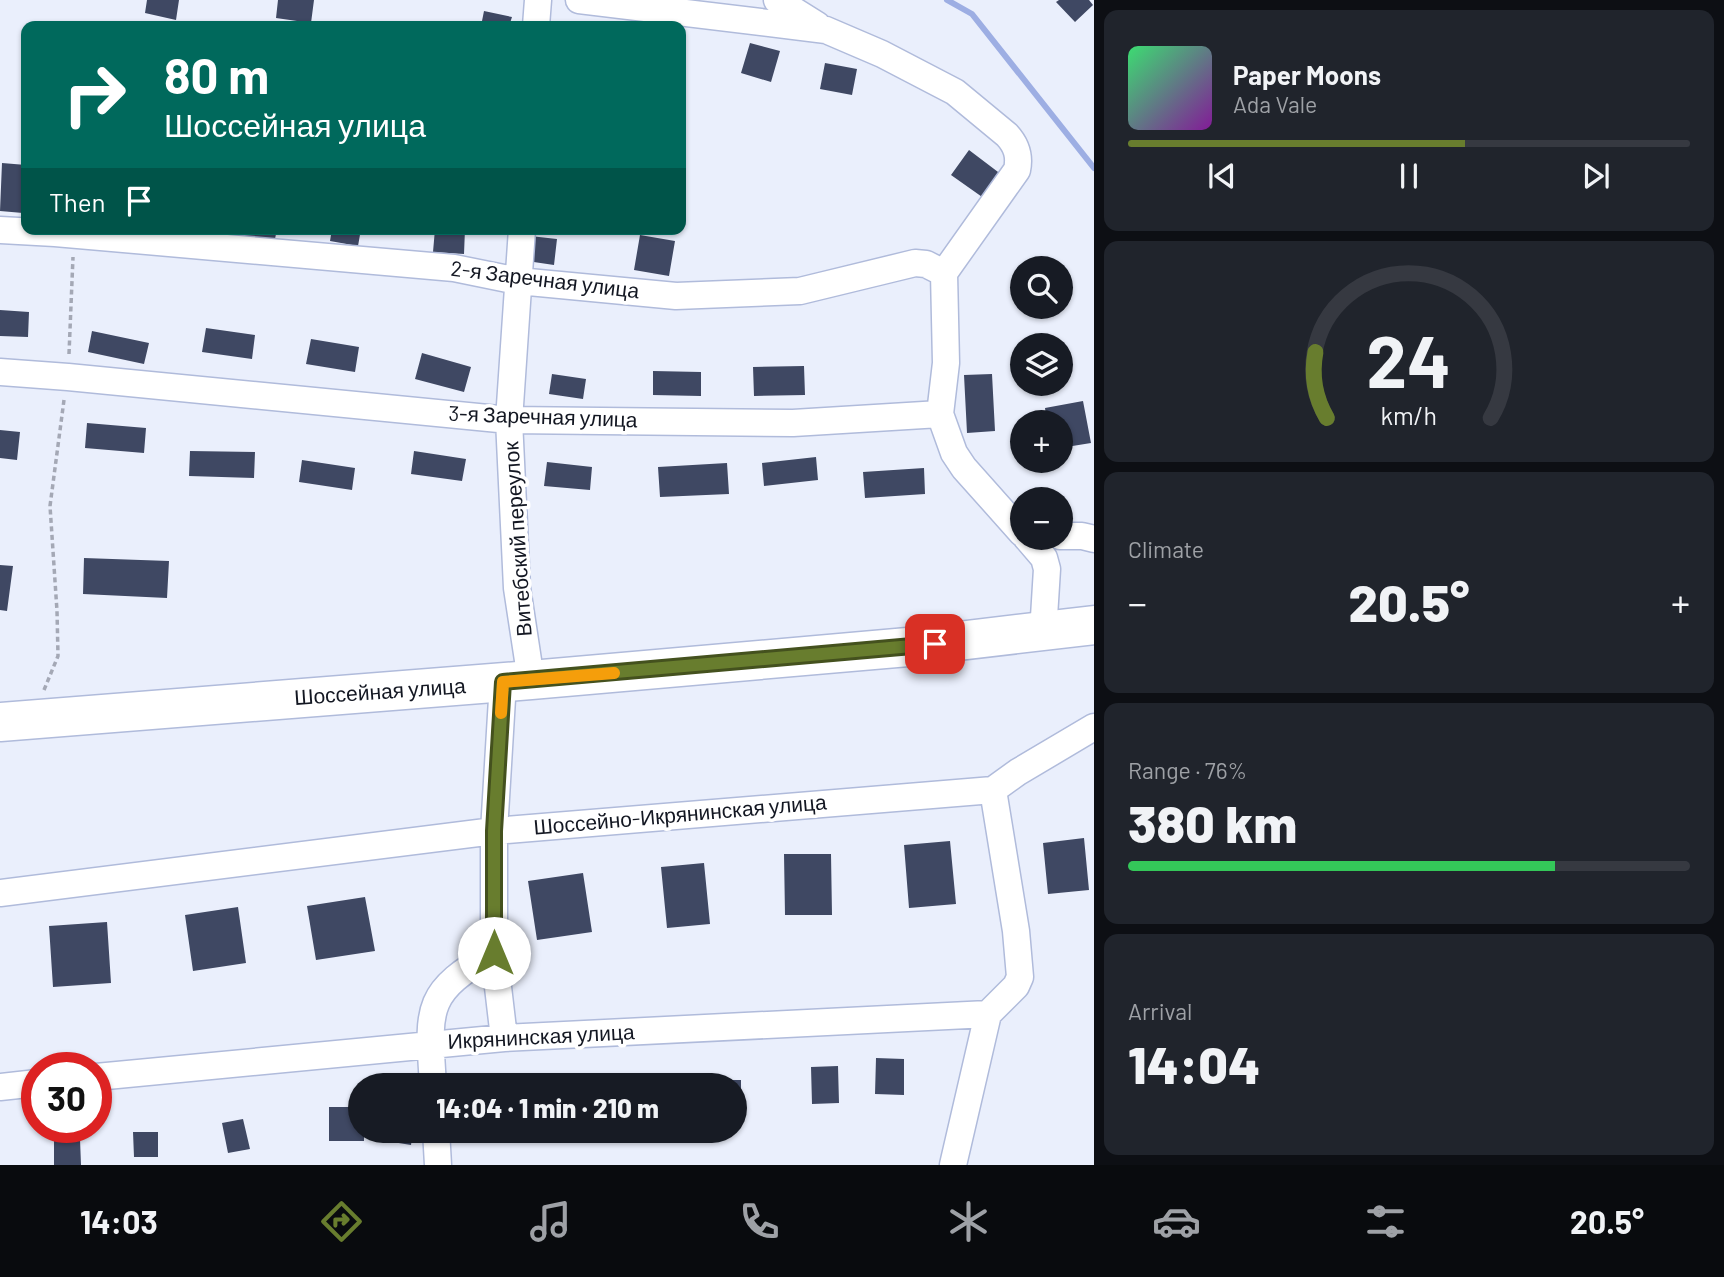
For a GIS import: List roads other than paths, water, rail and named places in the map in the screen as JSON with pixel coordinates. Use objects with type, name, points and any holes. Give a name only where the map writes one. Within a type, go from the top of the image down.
[{"type":"main road","name":"Шоссейная улица","points":[[16,721],[517,681],[1043,633],[1094,625]]},
{"type":"street","points":[[536,21],[538,0]]},
{"type":"street","points":[[579,0],[826,30]]},
{"type":"street","points":[[777,0],[826,30],[882,54],[955,92],[1014,142],[1018,152],[1017,170],[944,273],[946,363],[940,414],[954,453],[1010,520]]},
{"type":"street","name":"2-я Заречная улица","points":[[0,230],[21,231]]},
{"type":"street","name":"2-я Заречная улица","points":[[85,235],[454,268],[518,281],[676,296],[800,291],[915,263],[926,264],[944,273]]},
{"type":"street","name":"Витебский переулок","points":[[504,1038],[494,953],[494,831],[517,681],[517,588],[509,420],[522,235]]},
{"type":"street","name":"3-я Заречная улица","points":[[0,372],[509,420],[793,424],[940,414]]},
{"type":"street","points":[[1073,536],[1094,539]]},
{"type":"street","points":[[1037,550],[1044,558],[1047,569],[1043,633]]},
{"type":"street","points":[[954,1165],[988,1014],[1016,986],[1021,968],[993,790],[1094,727]]},
{"type":"street","name":"Шоссейно-Икрянинская улица","points":[[0,893],[494,831],[993,790]]},
{"type":"street","points":[[432,1073],[430,1044],[433,1008],[440,992],[453,978],[494,953]]},
{"type":"street","name":"Икрянинская улица","points":[[112,1075],[504,1038],[988,1014]]},
{"type":"street","points":[[0,1087],[21,1085]]},
{"type":"street","points":[[437,1143],[438,1165]]},
{"type":"waterway","points":[[947,0],[972,14],[1094,168]]}]
